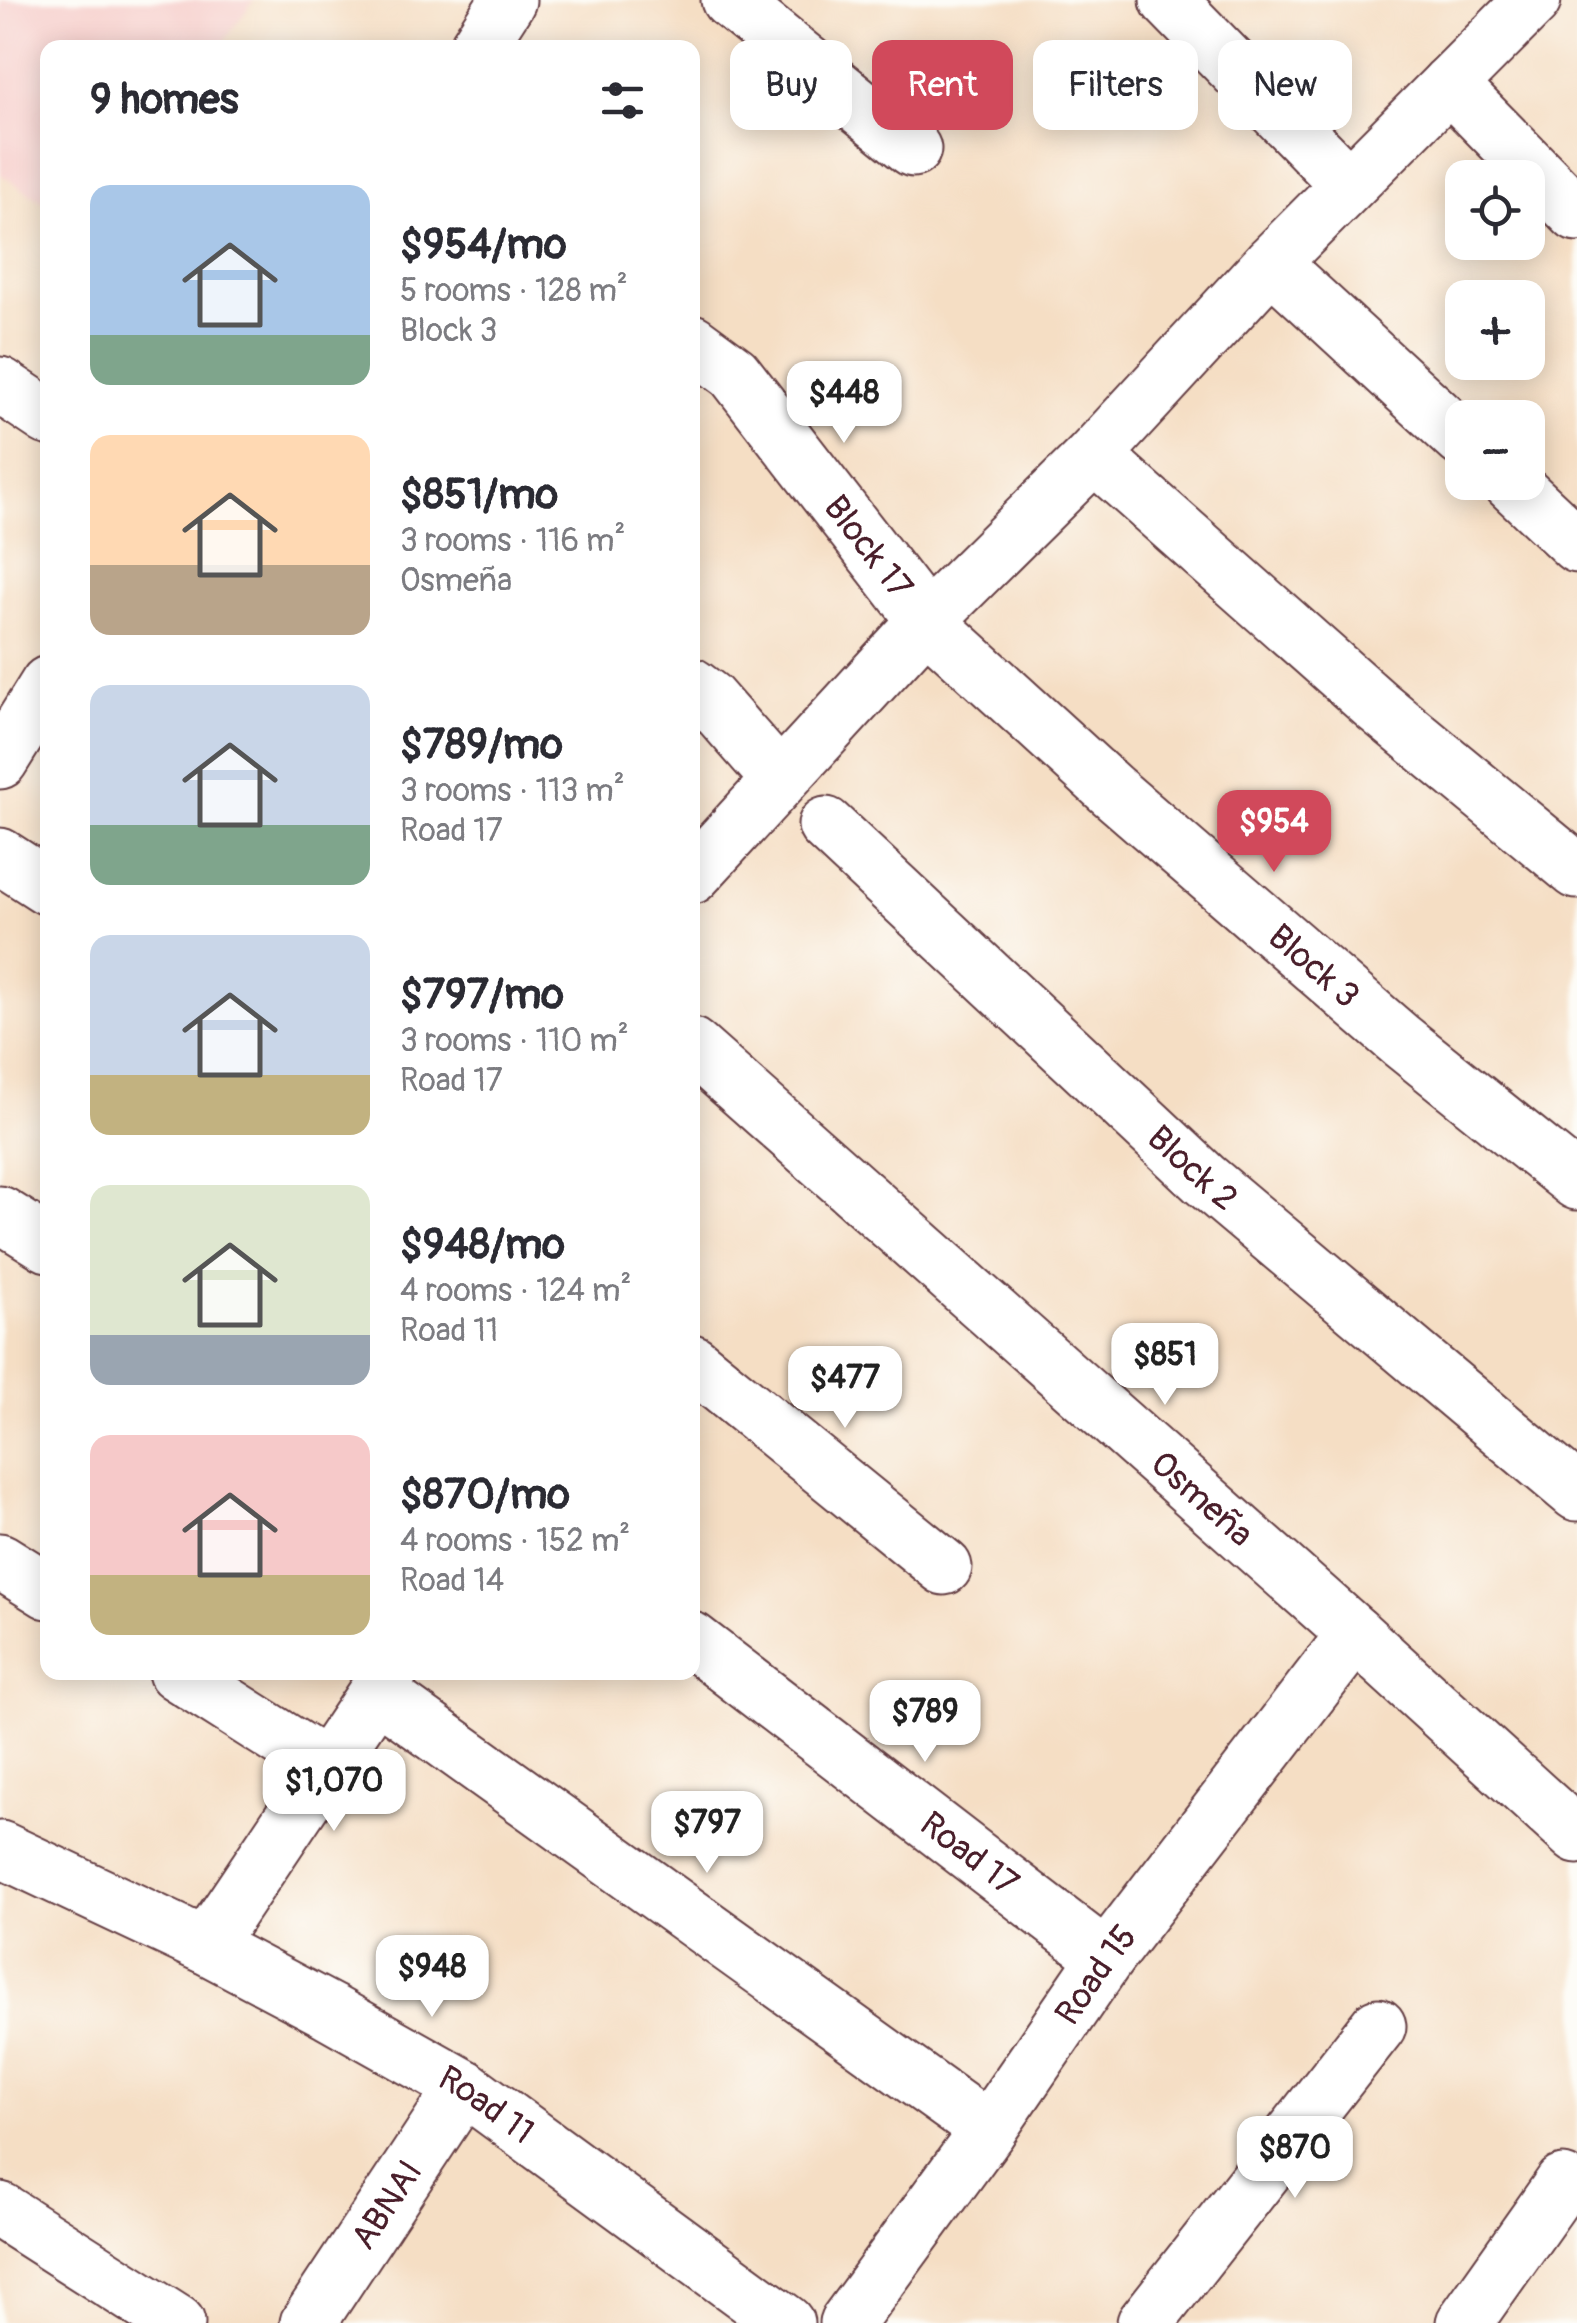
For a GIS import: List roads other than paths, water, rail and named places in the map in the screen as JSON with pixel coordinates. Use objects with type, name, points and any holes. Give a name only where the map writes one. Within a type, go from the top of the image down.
[{"type":"street","points":[[482,40],[508,0]]},
{"type":"street","points":[[729,0],[913,148]]},
{"type":"street","points":[[1168,0],[1348,184]]},
{"type":"street","points":[[700,867],[926,621],[1094,455],[1271,263],[1449,84],[1522,4]]},
{"type":"street","points":[[1449,84],[1577,214]]},
{"type":"street","points":[[1271,263],[1445,423]]},
{"type":"street","name":"Block 17","points":[[700,348],[734,374],[926,621]]},
{"type":"street","points":[[0,386],[40,411]]},
{"type":"street","points":[[1094,455],[1377,706],[1577,871]]},
{"type":"street","points":[[1529,500],[1577,544]]},
{"type":"street","name":"Block 3","points":[[926,621],[1110,789],[1400,1040],[1577,1182]]},
{"type":"street","points":[[700,692],[780,780]]},
{"type":"street","points":[[0,761],[40,697]]},
{"type":"street","name":"Block 2","points":[[826,825],[1204,1179],[1577,1493]]},
{"type":"street","points":[[0,856],[40,882]]},
{"type":"street","name":"Osmeña","points":[[700,1053],[1356,1634],[1577,1836]]},
{"type":"street","points":[[0,1214],[40,1239]]},
{"type":"street","points":[[700,1369],[944,1567]]},
{"type":"street","points":[[0,1561],[40,1586]]},
{"type":"street","name":"Road 15","points":[[847,2323],[988,2130],[1106,1958],[1356,1634]]},
{"type":"street","name":"Road 17","points":[[700,1646],[1106,1958]]},
{"type":"street","points":[[189,1680],[327,1768]]},
{"type":"street","points":[[206,1946],[383,1682],[988,2130]]},
{"type":"street","name":"Road 11","points":[[0,1849],[206,1946],[464,2087],[786,2323]]},
{"type":"street","points":[[1145,2323],[1378,2026]]},
{"type":"street","name":"ABNAI","points":[[308,2323],[464,2087]]},
{"type":"street","points":[[1464,2323],[1563,2184]]},
{"type":"street","points":[[0,2210],[177,2323]]}]
